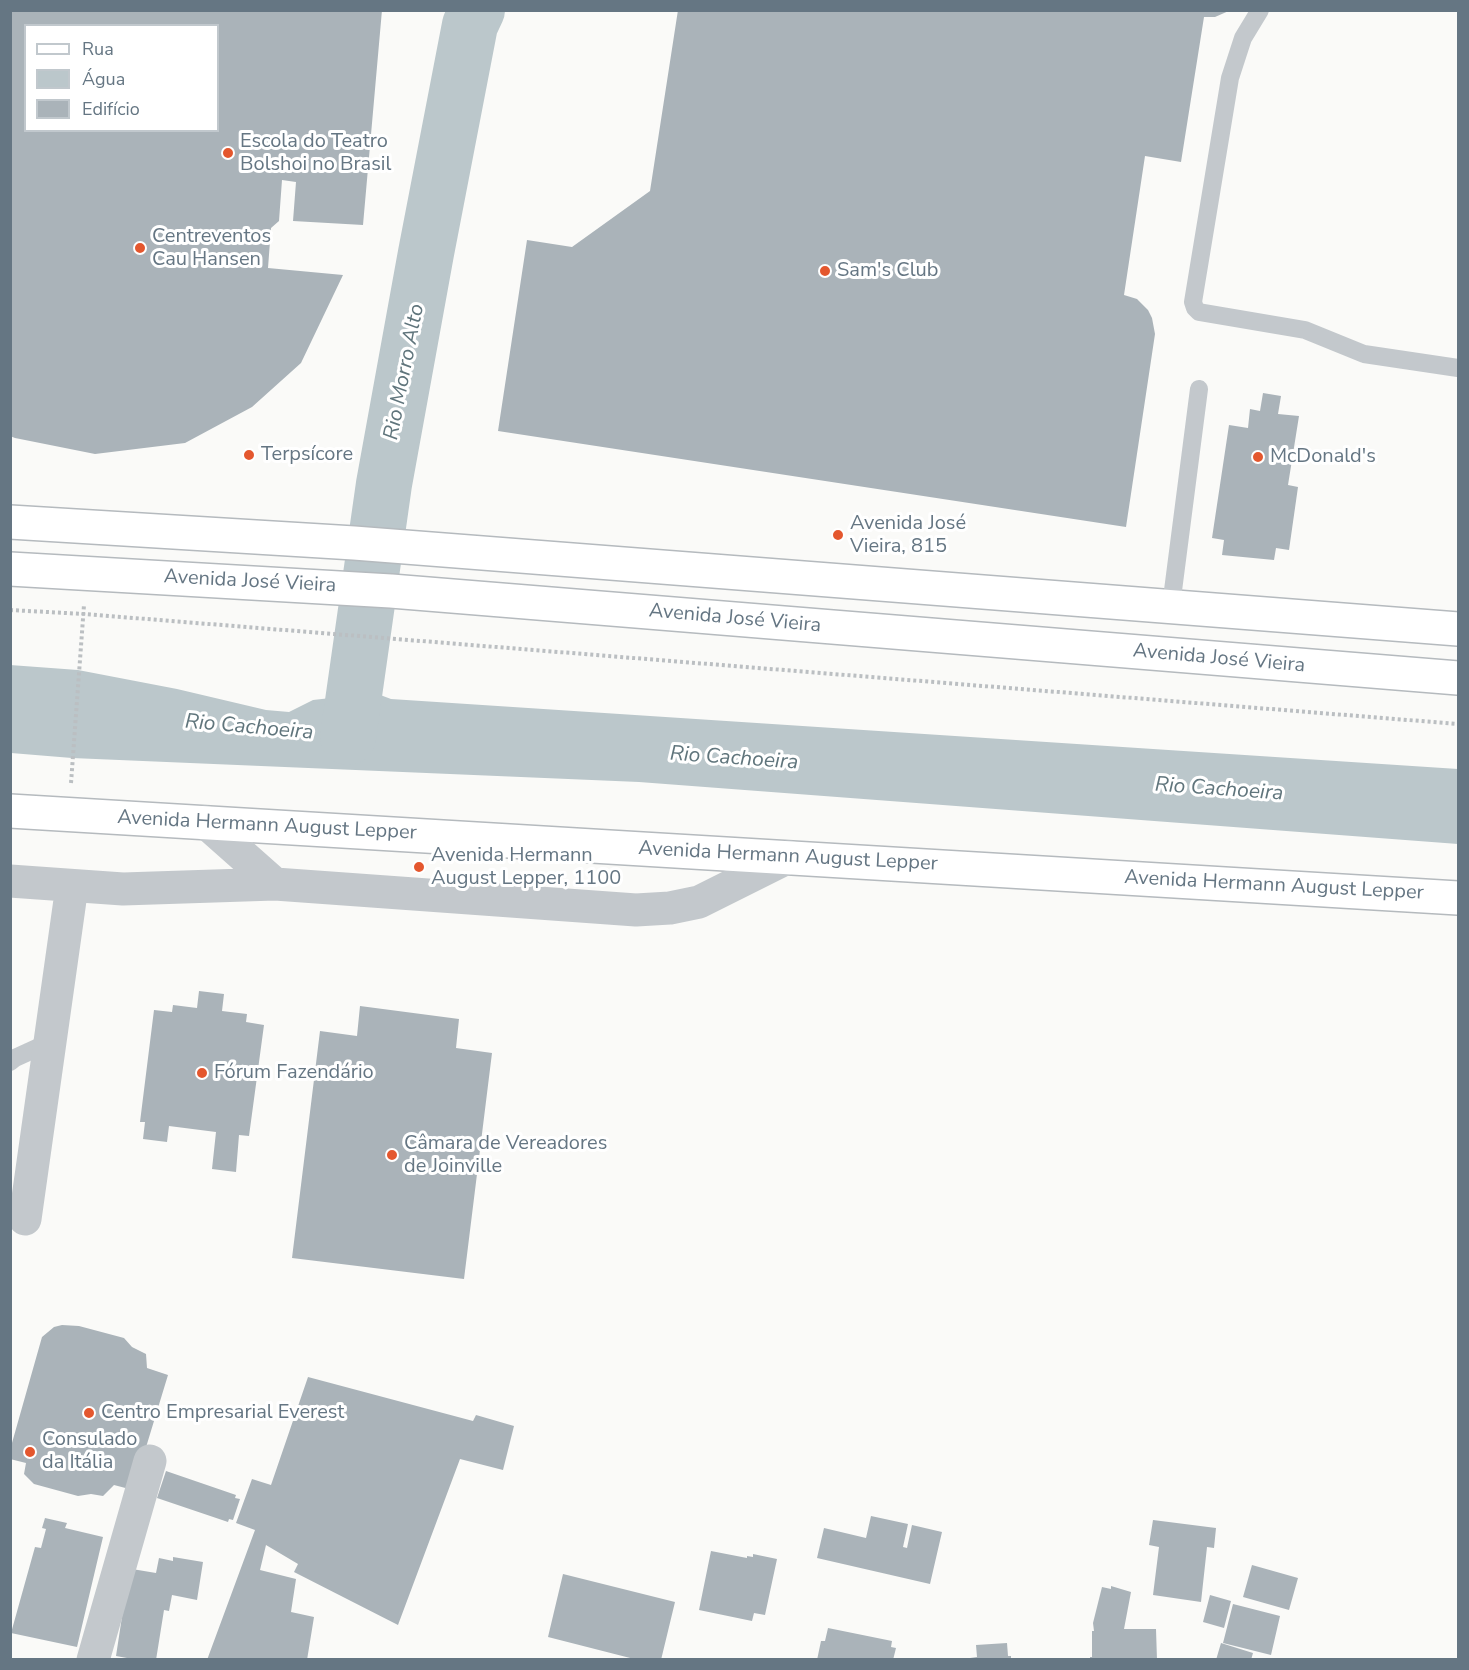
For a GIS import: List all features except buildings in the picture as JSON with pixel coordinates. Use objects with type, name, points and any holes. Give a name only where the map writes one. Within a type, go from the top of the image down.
[{"type":"main road","points":[[10,522],[354,543],[1458,629]]},
{"type":"main road","name":"Avenida José Vieira","points":[[10,569],[391,591],[1458,678]]},
{"type":"main road","name":"Avenida Hermann August Lepper","points":[[10,811],[1458,898]]},
{"type":"street","points":[[205,822],[274,884]]},
{"type":"street","points":[[10,881],[123,889],[274,884],[636,910],[670,908],[699,902],[789,857]]},
{"type":"street","points":[[25,1219],[72,886]]},
{"type":"street","points":[[93,1659],[150,1461]]},
{"type":"lane","points":[[1260,10],[1243,38],[1230,78],[1192,302],[1195,308],[1199,312],[1305,330],[1364,354],[1458,368]]},
{"type":"lane","points":[[1172,606],[1199,389]]},
{"type":"lane","points":[[10,1062],[50,1042]]},
{"type":"path","points":[[10,610],[1458,724]]},
{"type":"path","points":[[72,767],[81,638]]},
{"type":"water","name":"Rio Cachoeira","points":[[10,665],[78,670],[177,689],[266,710],[289,712],[313,700],[375,693],[391,699],[1458,769],[1458,844],[639,782],[72,758],[11,753]]},
{"type":"waterway","name":"Rio Morro Alto","points":[[348,737],[384,484],[470,25],[477,10]]},
{"type":"place","name":"Escola do Teatro Bolshoi no Brasil","points":[[228,153]]},
{"type":"place","name":"Centreventos Cau Hansen","points":[[140,248]]},
{"type":"place","name":"Sam's Club","points":[[825,271]]},
{"type":"place","name":"Terpsícore","points":[[249,455]]},
{"type":"place","name":"McDonald's","points":[[1258,457]]},
{"type":"place","name":"Avenida José Vieira, 815","points":[[838,535]]},
{"type":"place","name":"Avenida Hermann August Lepper, 1100","points":[[419,867]]},
{"type":"place","name":"Fórum Fazendário","points":[[202,1073]]},
{"type":"place","name":"Câmara de Vereadores de Joinville","points":[[392,1155]]},
{"type":"place","name":"Centro Empresarial Everest","points":[[89,1413]]},
{"type":"place","name":"Consulado da Itália","points":[[30,1452]]}]
